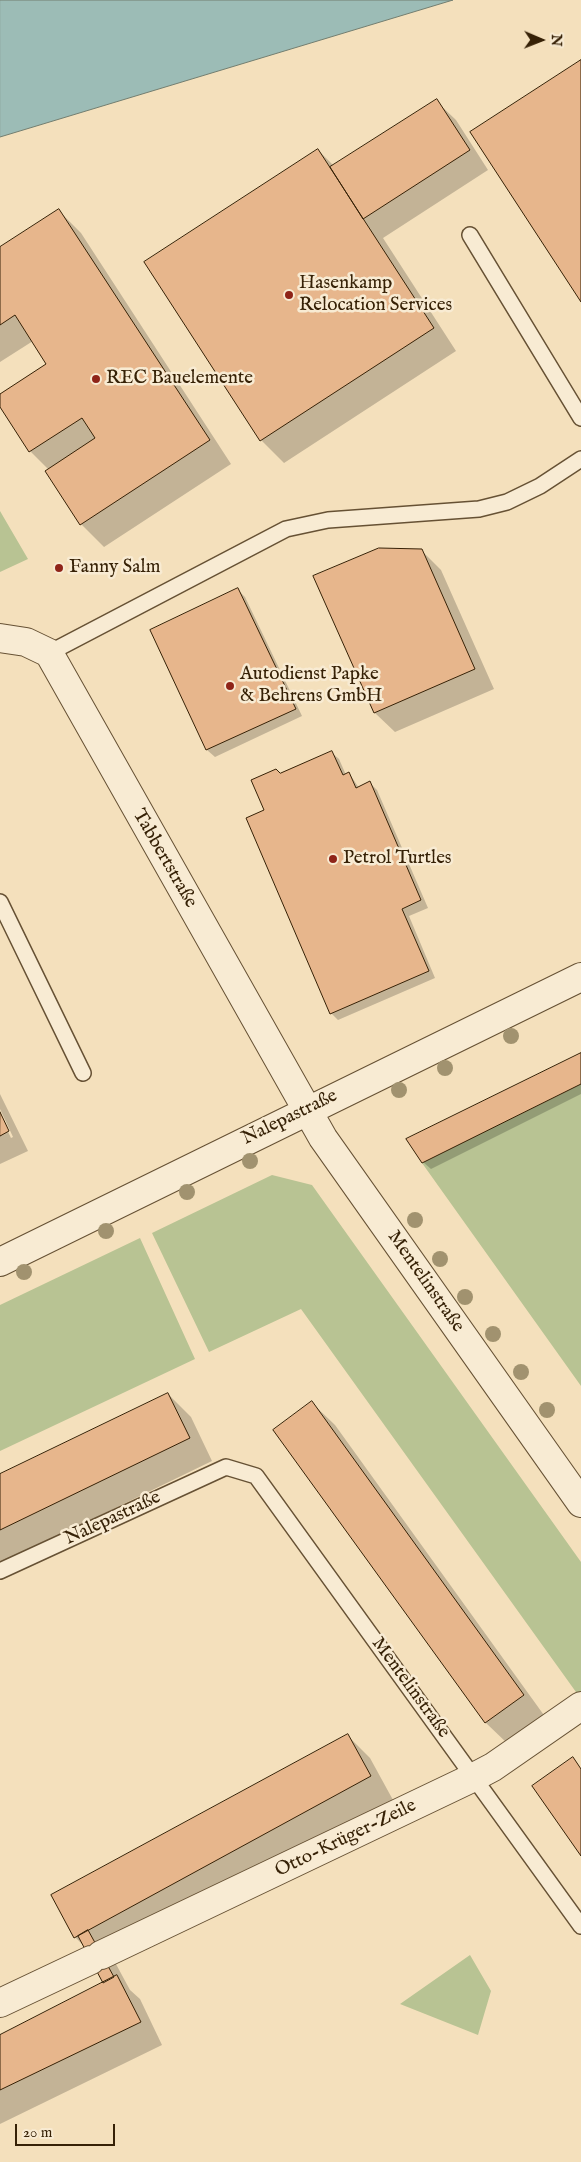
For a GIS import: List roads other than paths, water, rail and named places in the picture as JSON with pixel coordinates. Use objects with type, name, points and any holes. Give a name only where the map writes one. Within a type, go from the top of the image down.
[{"type":"street","points":[[0,638],[26,642],[49,653]]},
{"type":"street","name":"Tabbertstraße","points":[[49,653],[306,1110]]},
{"type":"street","name":"Nalepastraße","points":[[0,1262],[581,976]]},
{"type":"street","name":"Mentelinstraße","points":[[306,1110],[323,1138],[581,1503]]},
{"type":"street","name":"Otto-Krüger-Zeile","points":[[0,2003],[474,1777],[493,1767],[581,1706]]},
{"type":"lane","points":[[470,234],[581,418]]},
{"type":"lane","points":[[49,653],[286,529],[328,520],[479,510],[507,502],[540,486],[581,459]]},
{"type":"lane","points":[[0,902],[83,1073]]},
{"type":"lane","name":"Nalepastraße","points":[[0,1570],[226,1467]]},
{"type":"lane","name":"Mentelinstraße","points":[[226,1467],[256,1476],[581,1926]]},
{"type":"water","points":[[0,0],[453,0],[0,137]]},
{"type":"place","name":"Hasenkamp Relocation Services","points":[[289,295]]},
{"type":"place","name":"REC Bauelemente","points":[[96,379]]},
{"type":"place","name":"Fanny Salm","points":[[59,568]]},
{"type":"place","name":"Autodienst Papke & Behrens GmbH","points":[[230,686]]},
{"type":"place","name":"Petrol Turtles","points":[[333,859]]}]
